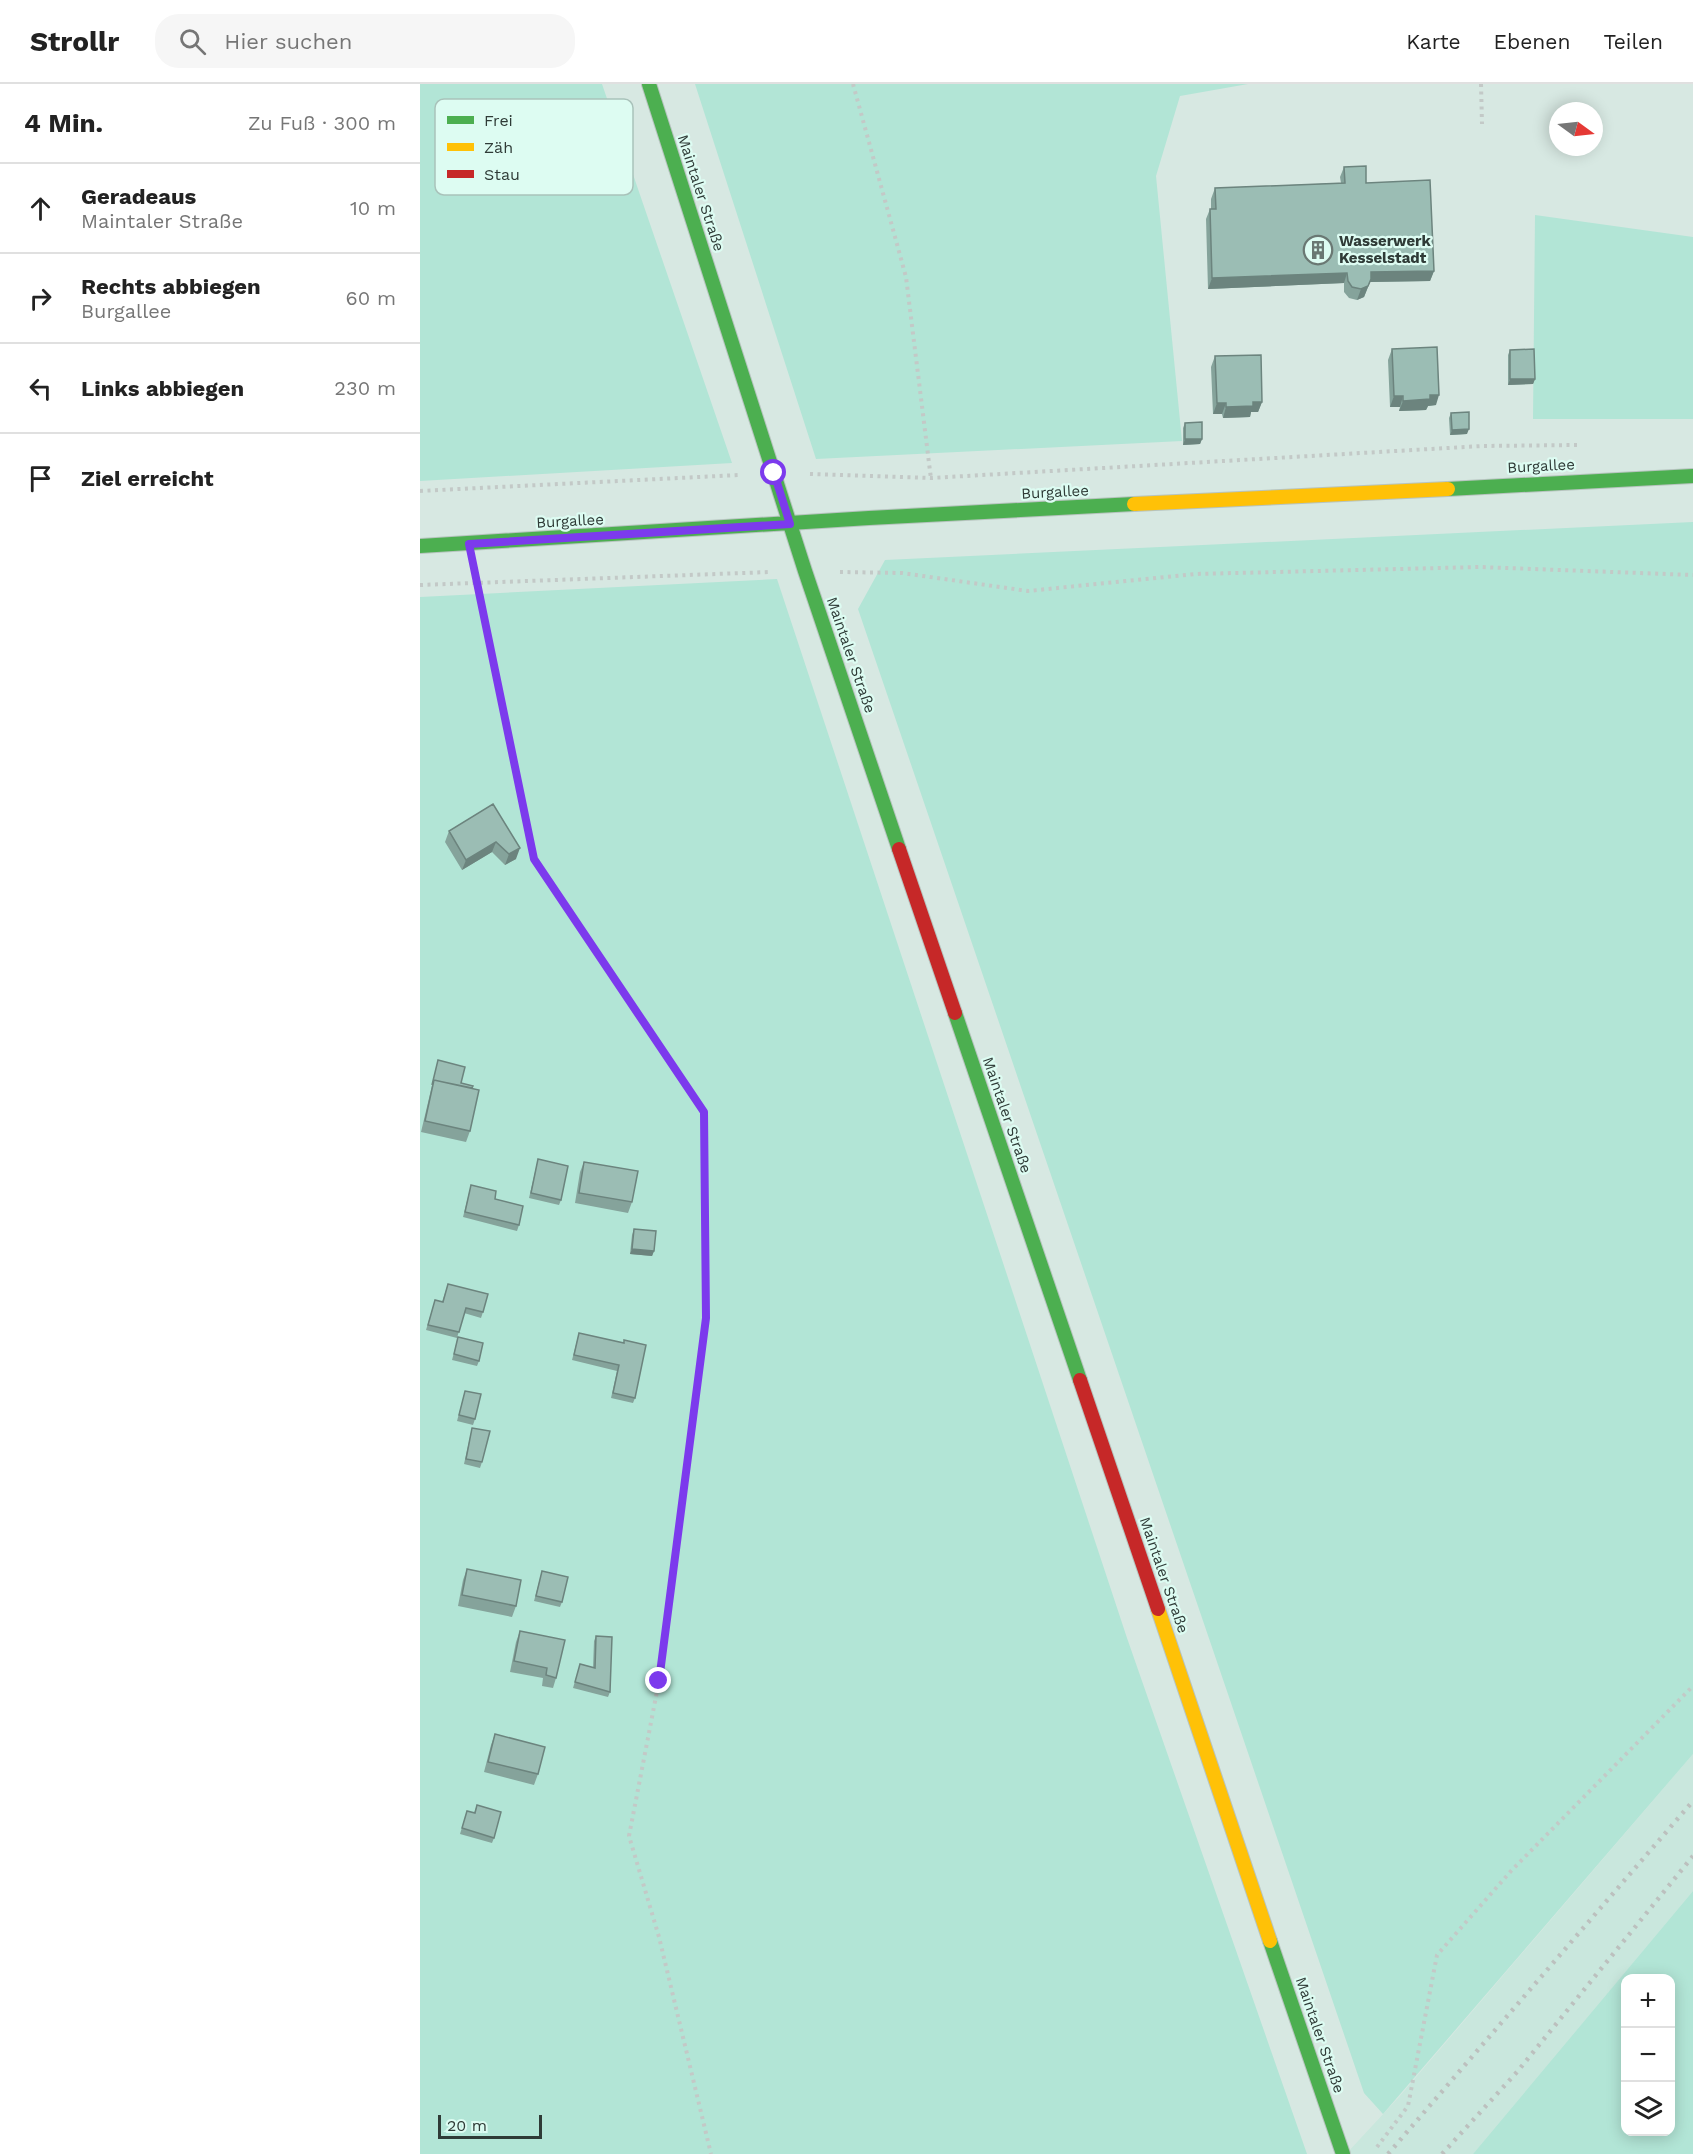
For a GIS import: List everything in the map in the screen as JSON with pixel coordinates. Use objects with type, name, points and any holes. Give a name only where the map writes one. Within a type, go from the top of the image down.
[{"type":"main road","name":"Maintaler Straße","points":[[649,84],[805,571],[1343,2154]]},
{"type":"main road","name":"Burgallee","points":[[420,546],[926,515],[1693,476]]},
{"type":"path","points":[[853,84],[906,277],[931,478],[926,515]]},
{"type":"path","points":[[1481,84],[1482,124]]},
{"type":"path","points":[[420,491],[774,473],[931,478],[1470,446],[1587,445]]},
{"type":"path","points":[[469,544],[534,859],[704,1112],[706,1318],[659,1681],[630,1836],[659,1937],[711,2154]]},
{"type":"path","points":[[420,585],[805,571],[902,573],[1028,591],[1195,573],[1480,567],[1693,574]]},
{"type":"path","points":[[1375,2149],[1408,2106],[1437,1955],[1511,1871],[1693,1686]]},
{"type":"shaded area","points":[[420,84],[602,84],[607,99],[435,99],[435,195],[633,195],[633,174],[732,463],[420,481]]},
{"type":"shaded area","points":[[695,84],[1248,84],[1180,96],[1156,176],[1182,441],[816,459]]},
{"type":"shaded area","points":[[1535,215],[1693,237],[1693,419],[1533,419]]},
{"type":"shaded area","points":[[1693,522],[1693,1754],[1383,2114],[1364,2093],[858,609],[885,560]]},
{"type":"shaded area","points":[[777,579],[1127,1638],[1307,2154],[420,2154],[420,597]]},
{"type":"shaded area","points":[[1693,1754],[1693,1891],[1624,1974],[1621,1974],[1621,1977],[1473,2154],[1346,2154],[1399,2097]]},
{"type":"shaded area","points":[[1693,1891],[1693,2154],[1473,2154],[1621,1977],[1621,2136],[1675,2136],[1675,1974],[1624,1974]]},
{"type":"building","name":"Wasserwerk Kesselstadt","points":[[1366,166],[1366,183],[1430,180],[1434,271],[1371,272],[1368,286],[1361,289],[1352,287],[1347,273],[1212,278],[1210,209],[1216,209],[1215,188],[1345,183],[1344,167]]},
{"type":"building","points":[[1437,347],[1439,395],[1430,395],[1430,399],[1403,401],[1403,396],[1394,396],[1392,349]]},
{"type":"building","points":[[1534,349],[1535,379],[1510,379],[1510,350]]},
{"type":"building","points":[[1261,355],[1262,402],[1253,402],[1253,406],[1226,407],[1226,403],[1217,403],[1215,356]]},
{"type":"building","points":[[1469,412],[1469,429],[1452,430],[1451,413]]},
{"type":"building","points":[[1202,422],[1202,439],[1185,439],[1185,423]]},
{"type":"building","points":[[493,804],[520,848],[509,854],[496,842],[466,860],[449,831]]},
{"type":"building","points":[[438,1060],[465,1067],[461,1083],[473,1086],[472,1088],[434,1080],[432,1085]]},
{"type":"building","points":[[434,1080],[479,1090],[470,1131],[425,1121]]},
{"type":"building","points":[[538,1159],[568,1166],[561,1200],[531,1193]]},
{"type":"building","points":[[584,1162],[638,1171],[632,1202],[579,1193]]},
{"type":"building","points":[[471,1185],[496,1191],[495,1199],[523,1206],[519,1225],[465,1212]]},
{"type":"building","points":[[634,1229],[656,1231],[654,1251],[632,1249]]},
{"type":"building","points":[[448,1284],[488,1294],[483,1312],[466,1308],[459,1332],[428,1325],[435,1300],[443,1302]]},
{"type":"building","points":[[579,1333],[624,1343],[624,1340],[646,1345],[635,1398],[613,1393],[619,1365],[574,1355]]},
{"type":"building","points":[[458,1337],[483,1343],[479,1361],[454,1354]]},
{"type":"building","points":[[465,1391],[481,1394],[475,1419],[459,1415]]},
{"type":"building","points":[[472,1428],[490,1431],[482,1462],[466,1459]]},
{"type":"building","points":[[467,1569],[521,1580],[516,1606],[462,1595]]},
{"type":"building","points":[[542,1571],[568,1577],[562,1602],[536,1596]]},
{"type":"building","points":[[520,1631],[565,1640],[556,1678],[546,1675],[547,1668],[514,1661]]},
{"type":"building","points":[[596,1636],[612,1637],[610,1692],[575,1682],[580,1664],[595,1668]]},
{"type":"building","points":[[495,1734],[545,1747],[538,1774],[488,1762]]},
{"type":"building","points":[[477,1805],[501,1812],[494,1838],[462,1828],[467,1811],[475,1813]]},
{"type":"railway","points":[[1388,2154],[1693,1801]]},
{"type":"railway","points":[[1442,2154],[1517,2072],[1693,1856]]},
{"type":"traffic: fast","points":[[649,84],[805,571],[899,849]]},
{"type":"traffic: fast","points":[[1448,489],[1693,476]]},
{"type":"traffic: fast","points":[[420,546],[1134,504]]},
{"type":"traffic: fast","points":[[955,1013],[1080,1380]]},
{"type":"traffic: fast","points":[[1270,1941],[1343,2154]]},
{"type":"traffic: slow","points":[[1134,504],[1448,489]]},
{"type":"traffic: slow","points":[[1158,1609],[1270,1941]]},
{"type":"traffic: jam","points":[[899,849],[955,1013]]},
{"type":"traffic: jam","points":[[1080,1380],[1158,1609]]},
{"type":"place","name":"Wasserwerk Kesselstadt","points":[[1318,250]]},
{"type":"route","points":[[659,1681],[706,1318],[704,1112],[534,859],[469,544],[790,524],[774,473]]}]
